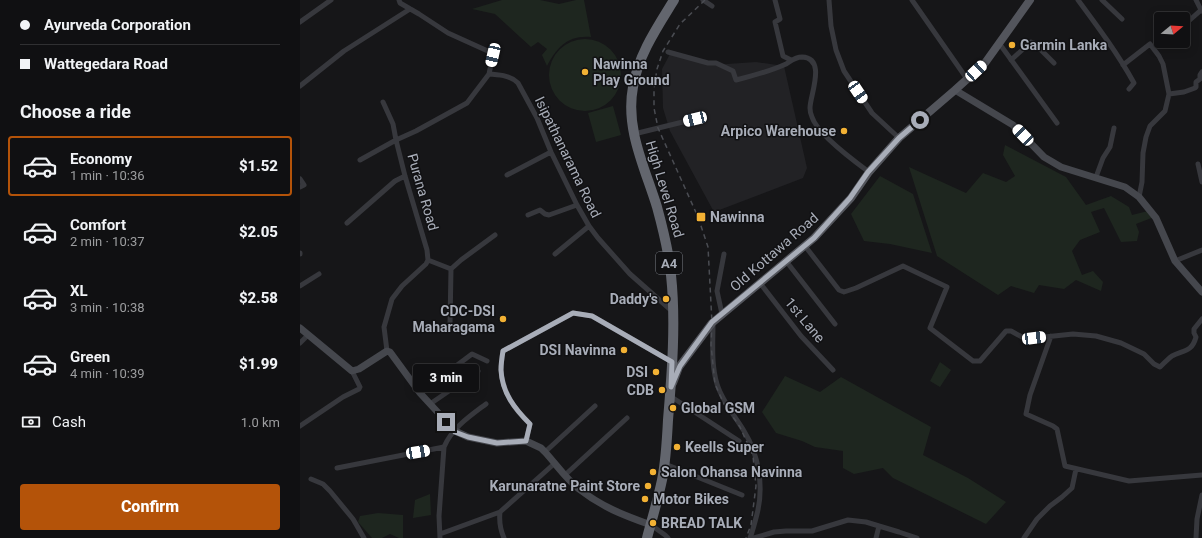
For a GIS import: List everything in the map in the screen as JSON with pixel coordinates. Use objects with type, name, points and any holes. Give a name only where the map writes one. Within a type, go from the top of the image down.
[{"type":"highway","name":"High Level Road","points":[[647,538],[660,492],[665,464],[671,392],[673,312],[671,274],[667,248],[657,207],[634,134],[631,118],[631,103],[633,85],[646,49],[674,0]]},
{"type":"main road","name":"Old Kottawa Road","points":[[671,392],[680,366],[713,322],[814,238],[850,198],[868,172],[899,138],[985,63],[1030,0]]},
{"type":"street","points":[[300,22],[331,0]]},
{"type":"street","points":[[399,0],[400,3],[420,14],[448,33],[490,52],[493,55],[489,74]]},
{"type":"street","points":[[703,0],[712,6]]},
{"type":"street","points":[[775,0],[780,19],[774,22],[783,56],[791,60]]},
{"type":"street","points":[[829,0],[836,50],[844,71],[872,113],[899,138]]},
{"type":"street","points":[[912,0],[967,80]]},
{"type":"street","points":[[1078,0],[1098,27],[1134,83],[1129,89]]},
{"type":"street","points":[[1102,0],[1122,19]]},
{"type":"street","points":[[1190,20],[1201,11],[1196,0]]},
{"type":"street","points":[[300,86],[344,51],[410,9]]},
{"type":"street","points":[[1011,60],[1031,42],[1034,43],[1054,63]]},
{"type":"street","points":[[999,43],[1057,123]]},
{"type":"street","points":[[1123,65],[1150,44],[1163,64],[1169,94],[1165,111],[1150,126],[1146,137],[1143,153],[1142,182],[1139,197]]},
{"type":"street","points":[[668,52],[708,63],[716,63],[733,71],[736,80],[753,76],[786,64],[791,60],[802,58],[808,59],[813,63],[816,70],[810,107],[812,118],[817,126],[831,141],[868,172]]},
{"type":"street","points":[[1169,94],[1184,92],[1195,88],[1196,82],[1200,79],[1202,72]]},
{"type":"street","name":"Purana Road","points":[[428,260],[427,250],[404,176],[396,140],[416,131],[467,103],[489,74]]},
{"type":"street","name":"Isipathanarama Road","points":[[489,74],[508,76],[518,83],[538,118],[577,206],[589,226],[630,274],[673,312]]},
{"type":"street","points":[[955,90],[1013,125],[1044,157],[1061,167],[1125,187],[1139,197],[1156,218],[1175,261],[1202,292]]},
{"type":"street","points":[[360,160],[396,140],[393,124],[383,102]]},
{"type":"street","points":[[634,134],[695,119]]},
{"type":"street","points":[[1096,177],[1102,158],[1110,146],[1114,128]]},
{"type":"street","points":[[507,175],[552,152]]},
{"type":"street","points":[[1198,164],[1202,182]]},
{"type":"street","points":[[347,223],[395,181],[404,176]]},
{"type":"street","points":[[300,179],[304,185],[300,187]]},
{"type":"street","points":[[528,215],[540,210],[549,215],[577,206]]},
{"type":"street","points":[[555,254],[589,226]]},
{"type":"street","points":[[450,324],[451,269],[495,235]]},
{"type":"street","points":[[805,246],[839,290],[844,292],[903,266],[947,287],[930,328],[973,361],[980,361],[1006,332],[1011,331],[1022,337],[1034,338],[1073,334],[1102,338],[1121,343],[1144,354],[1154,364],[1160,367],[1172,356],[1190,349],[1194,344],[1196,336],[1194,329],[1202,319]]},
{"type":"street","points":[[1175,261],[1202,250]]},
{"type":"street","points":[[722,314],[717,291],[724,254]]},
{"type":"street","points":[[451,269],[428,260],[426,264],[402,286],[392,299],[384,327],[387,351],[390,352],[420,393],[455,432],[468,437],[497,443],[526,441],[541,448],[578,488],[604,506],[618,513],[651,525],[668,538]]},
{"type":"street","points":[[786,261],[835,324]]},
{"type":"street","points":[[300,286],[319,274]]},
{"type":"street","name":"1st Lane","points":[[760,283],[801,336],[833,370]]},
{"type":"street","points":[[526,441],[530,424],[518,412],[506,394],[501,371],[503,351],[573,313],[592,316],[672,362]]},
{"type":"street","points":[[713,322],[713,364],[717,385],[721,395],[745,433],[760,471],[759,507],[750,538]]},
{"type":"street","points":[[300,328],[352,371],[360,387],[300,426]]},
{"type":"street","points":[[300,343],[308,335]]},
{"type":"street","points":[[1051,336],[1030,395],[1026,414],[1057,429],[1065,466],[1129,481],[1202,476]]},
{"type":"street","points":[[352,371],[359,369],[387,351]]},
{"type":"street","points":[[420,393],[472,354],[486,361]]},
{"type":"street","points":[[430,404],[478,371]]},
{"type":"street","points":[[671,392],[739,441]]},
{"type":"street","points":[[486,404],[462,423],[444,447],[439,516],[440,536],[500,512],[555,463]]},
{"type":"street","points":[[545,452],[595,406]]},
{"type":"street","points":[[565,475],[627,418]]},
{"type":"street","points":[[337,468],[444,447]]},
{"type":"street","points":[[665,464],[742,495]]},
{"type":"street","points":[[1024,538],[1037,519],[1072,488],[1076,469]]},
{"type":"street","points":[[311,479],[323,484],[330,491],[353,519],[364,538]]},
{"type":"street","points":[[1196,538],[1197,519],[1202,495]]},
{"type":"street","points":[[500,512],[499,520],[504,538]]},
{"type":"street","points":[[754,538],[786,530],[812,531],[848,520],[866,522],[917,538]]},
{"type":"street","points":[[876,538],[879,526]]},
{"type":"shaded area","points":[[502,0],[540,0],[559,4],[576,0],[584,0],[591,37],[570,40],[559,48],[547,66],[542,55],[547,49],[538,42],[531,47],[495,14],[472,9]]},
{"type":"shaded area","name":"Nawinna Play Ground","points":[[585,39],[599,42],[611,49],[618,61],[621,75],[618,89],[611,101],[599,108],[585,111],[571,108],[559,101],[552,89],[549,75],[552,61],[559,49],[571,42]]},
{"type":"shaded area","points":[[670,54],[713,65],[756,62],[784,66],[807,168],[803,178],[714,212],[670,131],[663,108],[662,69]]},
{"type":"shaded area","points":[[613,106],[621,135],[596,142],[588,113]]},
{"type":"shaded area","points":[[1005,145],[1066,177],[1086,205],[1111,196],[1129,207],[1132,215],[1148,211],[1154,217],[1136,224],[1139,232],[1137,241],[1121,242],[1104,208],[1091,212],[1100,232],[1080,240],[1072,251],[1082,275],[1093,271],[1103,282],[1101,291],[1076,280],[1064,289],[1039,285],[1034,293],[1011,286],[998,295],[937,256],[909,167],[966,193],[983,173],[1006,182],[1015,176],[1003,155]]},
{"type":"shaded area","points":[[880,176],[913,194],[932,253],[890,244],[864,241],[851,214]]},
{"type":"shaded area","points":[[940,362],[951,370],[940,387],[930,381]]},
{"type":"shaded area","points":[[785,376],[820,392],[841,377],[931,427],[923,455],[968,478],[1006,502],[986,524],[893,478],[883,468],[854,474],[843,468],[843,451],[815,447],[802,441],[776,433],[762,412]]},
{"type":"shaded area","points":[[430,494],[431,515],[413,518],[415,500]]},
{"type":"shaded area","points":[[378,513],[403,515],[403,538],[390,534],[382,538],[372,538],[358,522],[360,516]]},
{"type":"railway","points":[[705,0],[680,24],[663,51],[657,69],[654,89],[654,108],[658,128],[698,217],[708,247],[712,323],[711,345],[715,384],[724,404],[740,427],[753,456],[756,486],[751,525],[746,538]]},
{"type":"place","name":"Garmin Lanka","points":[[1012,45]]},
{"type":"place","name":"Nawinna Play Ground","points":[[585,72]]},
{"type":"place","name":"Arpico Warehouse","points":[[844,131]]},
{"type":"place","name":"Nawinna","points":[[701,217]]},
{"type":"place","name":"Daddy's","points":[[666,299]]},
{"type":"place","name":"CDC-DSI Maharagama","points":[[503,319]]},
{"type":"place","name":"DSI Navinna","points":[[624,350]]},
{"type":"place","name":"DSI","points":[[656,372]]},
{"type":"place","name":"CDB","points":[[662,390]]},
{"type":"place","name":"Global GSM","points":[[673,408]]},
{"type":"place","name":"Keells Super","points":[[677,447]]},
{"type":"place","name":"Salon Ohansa Navinna","points":[[653,472]]},
{"type":"place","name":"Karunaratne Paint Store","points":[[648,486]]},
{"type":"place","name":"Motor Bikes","points":[[645,499]]},
{"type":"place","name":"BREAD TALK","points":[[653,523]]},
{"type":"route","points":[[446,422],[455,432],[468,437],[497,443],[526,441],[530,424],[518,412],[506,394],[501,371],[503,351],[573,313],[592,316],[672,362],[671,387],[680,366],[712,322],[814,238],[850,198],[868,172],[899,138],[920,120]]}]
